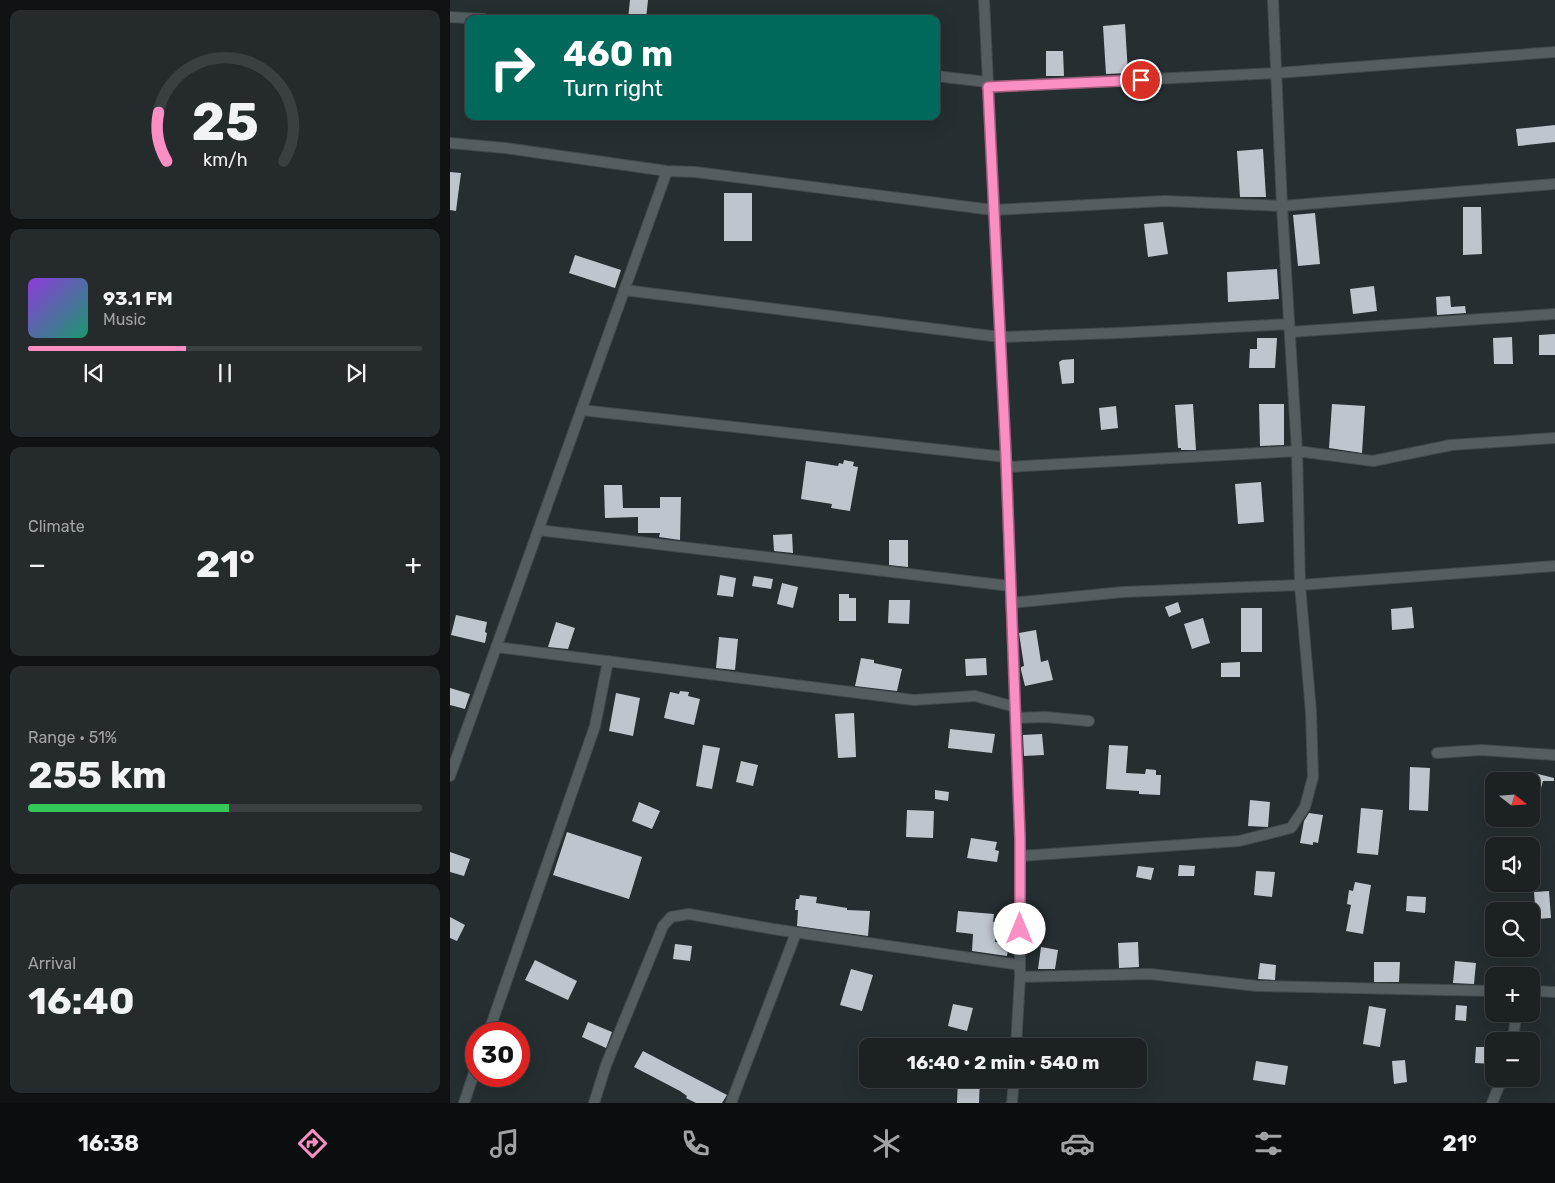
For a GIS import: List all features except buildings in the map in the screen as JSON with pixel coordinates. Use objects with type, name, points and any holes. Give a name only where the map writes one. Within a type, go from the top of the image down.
[{"type":"street","points":[[984,0],[1006,462],[1020,856],[1020,977],[1016,1038]]},
{"type":"street","points":[[1020,856],[1239,841],[1291,828],[1305,807],[1313,777],[1311,712],[1300,585],[1298,451],[1282,206],[1274,0]]},
{"type":"street","points":[[450,17],[465,18]]},
{"type":"street","points":[[940,77],[987,84],[1276,73],[1555,52]]},
{"type":"street","points":[[450,143],[505,148],[667,171],[695,172],[993,210],[1165,201],[1282,206],[1555,184]]},
{"type":"street","points":[[450,776],[667,171]]},
{"type":"street","points":[[624,290],[1000,337],[1290,328],[1555,314]]},
{"type":"street","points":[[581,410],[1006,462],[1298,451],[1373,462],[1451,445],[1555,438]]},
{"type":"street","points":[[538,530],[1010,586]]},
{"type":"street","points":[[1011,603],[1123,592],[1300,585],[1555,566]]},
{"type":"street","points":[[496,648],[914,700],[975,696],[1015,712],[1045,717],[1089,720]]},
{"type":"street","points":[[492,1022],[595,726],[608,661]]},
{"type":"street","points":[[1437,753],[1481,750],[1555,755]]},
{"type":"street","points":[[594,1103],[606,1065],[662,926],[671,917],[689,914],[1020,965]]},
{"type":"street","points":[[731,1103],[796,932]]},
{"type":"street","points":[[1020,977],[1150,974],[1257,986],[1485,991]]},
{"type":"street","points":[[1540,991],[1555,992]]},
{"type":"street","points":[[464,1103],[469,1087]]},
{"type":"street","points":[[1492,1103],[1499,1087]]},
{"type":"street","points":[[1012,1103],[1013,1088]]},
{"type":"route","points":[[1020,929],[1020,839],[1006,457],[988,87],[1141,80]]}]
